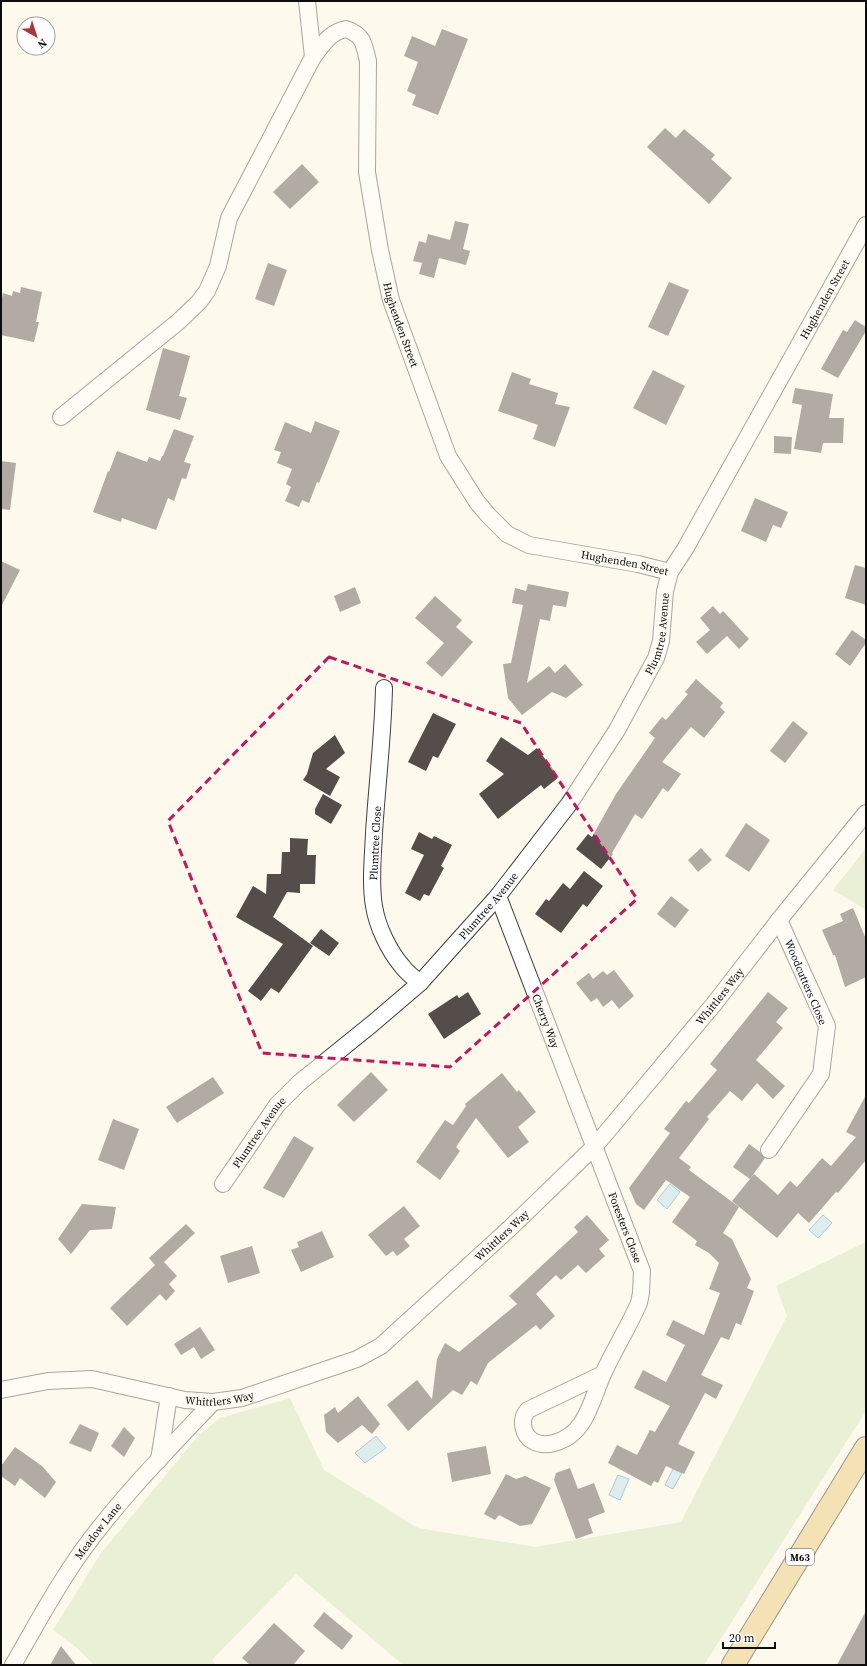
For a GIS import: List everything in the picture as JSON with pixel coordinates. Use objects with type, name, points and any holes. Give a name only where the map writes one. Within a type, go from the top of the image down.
[{"type":"main road","name":"M63","points":[[733,1665],[866,1448]]},
{"type":"street","points":[[307,1],[313,56]]},
{"type":"street","name":"Hughenden Street","points":[[61,417],[178,322],[199,302],[207,290],[216,270],[228,218],[313,56],[329,36],[341,30],[346,29],[356,33],[359,36],[365,46],[368,61],[366,156],[368,184],[391,300],[448,456],[477,502],[499,527],[507,534],[529,545],[638,564],[670,572],[707,511],[866,226]]},
{"type":"street","name":"Plumtree Avenue","points":[[224,1184],[260,1128],[277,1105],[289,1092],[420,983],[498,896],[569,804],[617,730],[656,658],[661,641],[662,607],[670,572]]},
{"type":"street","name":"Plumtree Close","points":[[384,688],[372,879],[374,908],[382,931],[392,951],[402,966],[420,983]]},
{"type":"street","name":"Whittlers Way","points":[[1,1390],[48,1381],[92,1378],[185,1400],[213,1402],[242,1398],[357,1359],[381,1346],[509,1229],[595,1146],[709,1010],[779,920],[866,813]]},
{"type":"street","name":"Cherry Way","points":[[498,896],[595,1146]]},
{"type":"street","name":"Woodcutters Close","points":[[769,1150],[821,1074],[827,1026],[779,920]]},
{"type":"street","name":"Foresters Close","points":[[595,1146],[640,1263],[643,1280],[639,1304],[603,1374],[589,1411],[582,1423],[573,1433],[562,1441],[546,1444],[535,1443],[527,1436],[523,1421],[525,1412],[603,1374]]},
{"type":"street","points":[[160,1460],[169,1396]]},
{"type":"street","name":"Meadow Lane","points":[[13,1665],[82,1551],[110,1516],[213,1402]]},
{"type":"highlighted area","points":[[329,657],[521,723],[637,899],[450,1067],[262,1053],[168,821]]},
{"type":"green space","points":[[866,848],[866,910],[833,890]]},
{"type":"green space","points":[[866,1242],[866,1411],[704,1665],[403,1665],[296,1574],[212,1660],[216,1665],[94,1665],[77,1648],[53,1630],[101,1553],[199,1435],[220,1418],[290,1398],[324,1470],[418,1528],[535,1547],[681,1522],[787,1316],[776,1286]]},
{"type":"water","points":[[670,1184],[680,1192],[667,1209],[657,1200]]},
{"type":"water","points":[[823,1215],[832,1223],[818,1238],[809,1230]]},
{"type":"water","points":[[376,1436],[386,1448],[365,1463],[355,1453]]},
{"type":"water","points":[[673,1469],[682,1473],[673,1489],[665,1485]]},
{"type":"water","points":[[618,1475],[629,1479],[620,1500],[609,1495]]},
{"type":"building","points":[[442,29],[468,39],[438,115],[412,105],[416,95],[407,91],[418,62],[404,56],[412,36],[435,46]]},
{"type":"building","points":[[665,128],[676,138],[684,129],[715,155],[711,159],[732,178],[709,204],[647,147]]},
{"type":"building","points":[[302,164],[319,182],[290,209],[273,192]]},
{"type":"building","points":[[455,221],[469,224],[463,249],[470,251],[466,265],[439,258],[434,278],[419,274],[422,263],[413,261],[419,241],[426,243],[428,234],[450,240]]},
{"type":"building","points":[[268,263],[287,270],[274,306],[255,299]]},
{"type":"building","points":[[669,282],[689,290],[668,336],[648,327]]},
{"type":"building","points":[[21,287],[42,292],[36,322],[39,322],[34,342],[1,335],[1,302],[3,293],[12,296],[13,291],[20,293]]},
{"type":"building","points":[[855,320],[866,327],[866,331],[838,378],[821,369],[843,330],[847,332]]},
{"type":"building","points":[[163,348],[190,356],[179,396],[187,398],[180,420],[146,410]]},
{"type":"building","points":[[653,370],[685,386],[666,425],[633,408]]},
{"type":"building","points":[[512,372],[531,379],[529,384],[558,393],[555,404],[570,407],[555,447],[533,439],[538,425],[498,411]]},
{"type":"building","points":[[795,388],[833,394],[829,418],[844,418],[843,443],[823,443],[821,453],[794,449],[802,405],[792,403]]},
{"type":"building","points":[[315,421],[340,431],[319,483],[317,482],[309,503],[302,500],[299,507],[285,501],[291,487],[286,484],[292,469],[277,463],[281,452],[274,450],[285,422],[311,433]]},
{"type":"building","points":[[174,429],[194,436],[184,462],[191,464],[186,479],[182,478],[174,501],[168,498],[156,530],[122,518],[121,522],[93,512],[117,451],[147,462],[149,457],[160,461]]},
{"type":"building","points":[[774,436],[792,437],[791,454],[774,453]]},
{"type":"building","points":[[1,461],[16,463],[10,510],[1,509]]},
{"type":"building","points":[[755,498],[788,512],[781,528],[773,525],[766,542],[741,531]]},
{"type":"building","points":[[1,561],[20,570],[1,607]]},
{"type":"building","points":[[855,565],[866,568],[866,605],[845,598]]},
{"type":"building","points":[[528,584],[569,592],[566,607],[553,605],[550,621],[540,619],[527,683],[549,666],[555,673],[565,664],[583,685],[566,698],[552,692],[522,715],[508,698],[503,664],[511,663],[523,605],[512,603],[515,588],[526,591]]},
{"type":"building","points":[[355,587],[361,603],[340,612],[334,596]]},
{"type":"building","points":[[435,596],[462,620],[456,627],[473,642],[442,677],[426,663],[444,643],[415,618]]},
{"type":"building","points":[[713,606],[720,614],[723,611],[749,639],[739,649],[727,636],[707,654],[696,642],[710,630],[700,618]]},
{"type":"building","points":[[852,630],[866,640],[866,643],[850,666],[835,654]]},
{"type":"building","points":[[696,679],[723,703],[720,707],[725,712],[704,738],[691,727],[662,762],[681,774],[668,792],[663,788],[642,819],[635,814],[612,853],[613,854],[601,869],[576,849],[588,834],[592,837],[616,794],[655,738],[649,733],[662,717],[666,720],[688,694],[685,692]]},
{"type":"building","points":[[433,713],[456,724],[438,758],[433,756],[426,771],[408,762]]},
{"type":"building","points":[[793,721],[808,733],[785,763],[770,751]]},
{"type":"building","points":[[335,735],[345,753],[326,769],[340,777],[330,796],[303,780],[307,774],[313,753]]},
{"type":"building","points":[[501,737],[528,755],[537,748],[559,777],[544,789],[541,785],[498,819],[479,794],[504,774],[486,761]]},
{"type":"building","points":[[323,794],[342,805],[331,824],[315,814],[315,809]]},
{"type":"building","points":[[746,823],[770,840],[749,872],[725,856]]},
{"type":"building","points":[[419,832],[432,839],[434,836],[452,845],[441,866],[444,868],[429,896],[424,894],[420,901],[405,893],[424,855],[411,849]]},
{"type":"building","points":[[290,838],[308,839],[307,855],[316,855],[315,884],[300,884],[300,893],[287,892],[273,917],[313,946],[279,993],[271,988],[261,1001],[248,991],[283,944],[236,917],[253,886],[266,894],[267,874],[281,874],[282,852],[290,852]]},
{"type":"building","points":[[701,848],[712,860],[698,872],[688,860]]},
{"type":"building","points":[[584,871],[603,886],[587,907],[583,904],[561,933],[535,914],[546,899],[549,901],[563,883],[570,889]]},
{"type":"building","points":[[671,896],[689,910],[675,928],[657,914]]},
{"type":"building","points":[[853,908],[866,939],[866,977],[845,987],[835,955],[833,955],[822,930],[843,921],[840,914]]},
{"type":"building","points":[[321,929],[339,943],[329,956],[310,943]]},
{"type":"building","points":[[614,970],[634,996],[619,1009],[612,1000],[603,1007],[597,998],[591,1002],[576,983],[589,973],[593,979],[603,971],[607,975]]},
{"type":"building","points":[[468,992],[481,1014],[444,1039],[428,1014],[457,995],[459,998]]},
{"type":"building","points":[[768,992],[788,1008],[776,1022],[783,1028],[756,1060],[785,1086],[773,1099],[757,1083],[742,1101],[730,1091],[707,1117],[709,1119],[679,1158],[691,1167],[689,1170],[739,1207],[723,1233],[732,1239],[751,1279],[747,1288],[754,1291],[741,1325],[736,1323],[729,1340],[721,1337],[701,1375],[723,1385],[716,1399],[705,1393],[678,1444],[695,1452],[684,1474],[666,1466],[658,1483],[654,1481],[651,1486],[608,1463],[617,1445],[637,1455],[650,1430],[655,1432],[670,1406],[634,1388],[643,1370],[666,1382],[685,1345],[666,1335],[673,1320],[704,1335],[720,1293],[709,1289],[719,1263],[709,1253],[695,1245],[697,1241],[672,1222],[690,1197],[666,1180],[644,1210],[636,1204],[629,1188],[670,1133],[664,1129],[686,1101],[689,1103],[717,1070],[710,1064]]},
{"type":"building","points":[[371,1072],[388,1090],[354,1122],[337,1105]]},
{"type":"building","points":[[502,1073],[517,1092],[519,1090],[536,1112],[518,1127],[529,1142],[508,1158],[476,1118],[456,1147],[460,1151],[440,1180],[416,1162],[445,1120],[453,1125],[466,1106],[465,1104]]},
{"type":"building","points":[[213,1077],[224,1093],[177,1123],[166,1107]]},
{"type":"building","points":[[866,1095],[866,1160],[838,1193],[836,1192],[809,1223],[798,1213],[777,1238],[732,1201],[754,1174],[778,1195],[790,1181],[797,1187],[822,1158],[831,1166],[856,1137],[846,1132]]},
{"type":"building","points":[[113,1119],[139,1129],[124,1170],[98,1160]]},
{"type":"building","points":[[294,1136],[314,1148],[284,1198],[263,1188]]},
{"type":"building","points":[[749,1144],[760,1152],[765,1158],[750,1179],[733,1167]]},
{"type":"building","points":[[82,1204],[116,1207],[112,1229],[90,1230],[71,1254],[58,1239]]},
{"type":"building","points":[[404,1206],[420,1226],[404,1239],[410,1246],[397,1256],[393,1251],[386,1256],[368,1235]]},
{"type":"building","points":[[587,1215],[609,1240],[599,1249],[605,1256],[586,1273],[578,1265],[561,1280],[556,1275],[536,1294],[555,1316],[540,1330],[536,1325],[488,1363],[477,1385],[471,1381],[462,1395],[453,1390],[408,1431],[387,1405],[417,1380],[432,1399],[437,1359],[445,1343],[459,1352],[517,1304],[509,1296],[578,1232],[574,1227]]},
{"type":"building","points":[[186,1224],[195,1233],[164,1262],[177,1276],[169,1284],[175,1291],[166,1301],[160,1294],[127,1326],[110,1308],[155,1265],[149,1258]]},
{"type":"building","points":[[322,1231],[334,1257],[301,1272],[291,1250],[299,1247],[297,1242]]},
{"type":"building","points":[[252,1246],[260,1273],[228,1283],[220,1256]]},
{"type":"building","points":[[200,1327],[215,1350],[201,1359],[194,1347],[181,1355],[174,1344]]},
{"type":"building","points":[[358,1396],[380,1424],[372,1434],[362,1425],[338,1443],[326,1432],[324,1415],[335,1407],[338,1413]]},
{"type":"building","points":[[80,1424],[99,1433],[91,1452],[69,1443]]},
{"type":"building","points":[[124,1427],[135,1438],[124,1457],[111,1446]]},
{"type":"building","points":[[486,1446],[491,1474],[452,1482],[447,1453]]},
{"type":"building","points":[[15,1447],[42,1466],[56,1482],[45,1498],[20,1478],[15,1486],[1,1476],[1,1466]]},
{"type":"building","points":[[570,1468],[578,1489],[594,1483],[605,1512],[588,1519],[593,1533],[576,1539],[554,1480],[556,1473]]},
{"type":"building","points":[[506,1474],[516,1479],[525,1476],[551,1488],[532,1524],[520,1526],[499,1515],[495,1520],[484,1514]]},
{"type":"building","points":[[866,1611],[866,1665],[837,1665]]},
{"type":"building","points":[[324,1612],[353,1636],[342,1650],[313,1626]]},
{"type":"building","points":[[274,1623],[305,1651],[293,1665],[250,1665],[242,1658]]},
{"type":"building","points":[[61,1646],[76,1665],[50,1665]]}]
